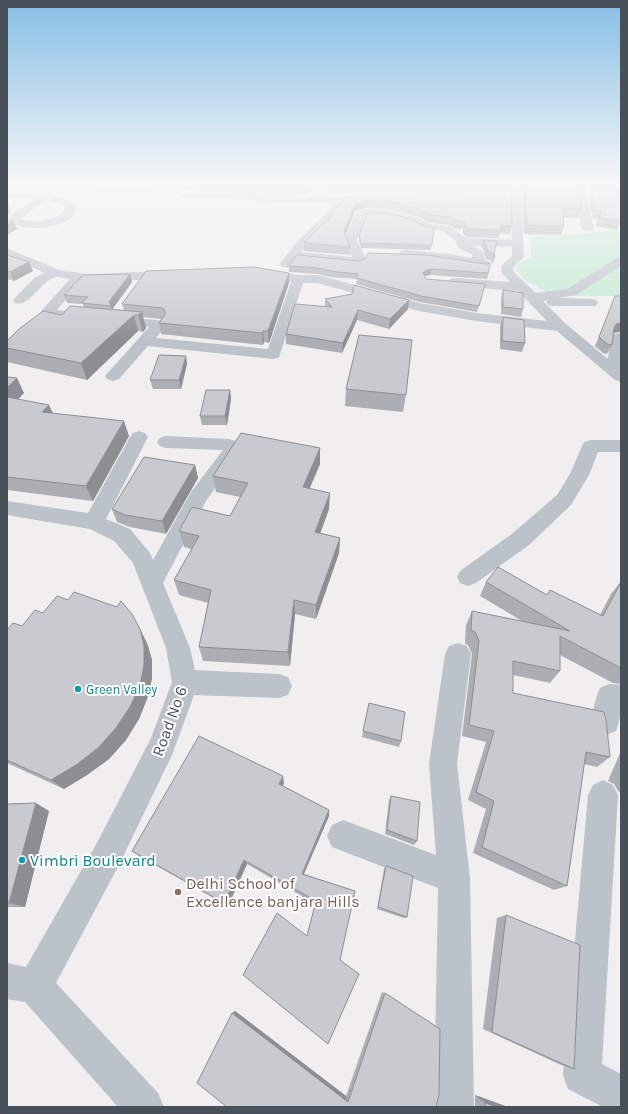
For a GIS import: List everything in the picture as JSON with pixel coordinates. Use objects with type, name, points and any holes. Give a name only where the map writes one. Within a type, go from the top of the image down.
[{"type":"street","points":[[280,276],[293,255],[308,237]]},
{"type":"street","points":[[293,255],[357,262],[360,259],[354,249],[351,240],[352,237]]},
{"type":"street","points":[[458,237],[466,247],[478,252],[480,263]]},
{"type":"street","points":[[393,254],[426,255],[507,266],[518,257],[517,237]]},
{"type":"street","points":[[460,241],[518,244]]},
{"type":"street","points":[[7,252],[58,273],[86,278],[184,275]]},
{"type":"street","points":[[357,253],[372,253]]},
{"type":"street","points":[[7,266],[21,258]]},
{"type":"street","points":[[536,300],[570,292],[619,265]]},
{"type":"street","points":[[507,266],[508,273],[521,288],[536,300],[561,327],[618,374]]},
{"type":"street","points":[[20,300],[39,281],[58,273]]},
{"type":"street","points":[[37,300],[58,273]]},
{"type":"street","points":[[247,273],[318,280],[420,307],[476,317],[561,327]]},
{"type":"street","points":[[136,288],[144,276]]},
{"type":"street","points":[[79,277],[42,318],[160,324],[113,376]]},
{"type":"street","points":[[145,341],[274,354],[298,278]]},
{"type":"street","points":[[445,281],[521,288]]},
{"type":"street","points":[[35,285],[49,286]]},
{"type":"street","points":[[536,300],[591,303]]},
{"type":"street","points":[[618,337],[618,374]]},
{"type":"street","points":[[94,522],[139,437]]},
{"type":"street","points":[[152,583],[198,497],[233,450],[229,445],[221,444],[166,442]]},
{"type":"street","points":[[468,577],[521,539],[564,500],[579,475],[591,446],[621,446]]},
{"type":"street","name":"Road No 6","points":[[7,508],[94,522],[122,535],[142,559],[178,648],[184,682],[162,745],[109,852],[21,983]]},
{"type":"street","points":[[454,1107],[454,878],[443,764],[458,654]]},
{"type":"street","points":[[184,682],[279,686]]},
{"type":"street","points":[[606,722],[608,698],[621,698]]},
{"type":"street","points":[[603,795],[582,1075],[621,1095]]},
{"type":"street","points":[[343,836],[454,878]]},
{"type":"street","points":[[21,983],[144,1107]]},
{"type":"green space","points":[[621,237],[621,296],[555,296],[523,279],[515,266],[531,257],[531,238]]},
{"type":"building","points":[[310,237],[346,237],[350,247],[304,243]]},
{"type":"building","points":[[359,237],[433,237],[432,245],[361,243]]},
{"type":"building","points":[[482,240],[497,241],[494,253],[495,257],[492,253],[488,252],[485,242]]},
{"type":"building","points":[[368,253],[427,255],[486,264],[490,263],[488,273],[431,269],[426,270],[423,273],[426,279],[485,284],[479,306],[421,296],[357,278],[358,274],[318,268],[289,266],[297,255],[359,261],[365,259]]},
{"type":"building","points":[[7,255],[29,262],[10,272],[7,271]]},
{"type":"building","points":[[254,267],[289,273],[268,331],[263,331],[262,333],[159,323],[166,313],[163,308],[122,304],[146,271]]},
{"type":"building","points":[[130,274],[109,302],[111,306],[82,303],[88,297],[64,295],[83,275]]},
{"type":"building","points":[[354,285],[409,300],[390,319],[358,310],[343,343],[286,334],[295,304],[332,307],[325,299],[352,294]]},
{"type":"building","points":[[503,290],[523,293],[523,309],[503,307]]},
{"type":"building","points":[[615,296],[621,296],[621,323],[616,324],[614,328],[612,345],[607,344],[599,337]]},
{"type":"building","points":[[70,306],[142,312],[138,315],[134,315],[81,363],[7,348],[7,341],[19,329],[43,311],[62,315]]},
{"type":"building","points":[[503,317],[524,320],[525,343],[502,341]]},
{"type":"building","points":[[359,335],[412,340],[406,395],[346,389]]},
{"type":"building","points":[[159,355],[186,356],[179,380],[150,380]]},
{"type":"building","points":[[7,377],[17,378],[7,388]]},
{"type":"building","points":[[206,390],[230,390],[225,416],[200,416]]},
{"type":"building","points":[[7,397],[49,405],[42,412],[124,421],[86,486],[7,477]]},
{"type":"building","points":[[241,433],[320,448],[303,487],[330,493],[315,532],[340,538],[316,605],[294,600],[288,652],[199,647],[211,590],[174,580],[199,536],[179,531],[192,507],[230,516],[248,483],[213,476]]},
{"type":"building","points":[[144,457],[195,465],[162,521],[125,515],[112,509]]},
{"type":"building","points":[[498,567],[547,595],[550,590],[603,616],[621,582],[621,668],[560,636],[560,671],[513,661],[513,693],[604,712],[606,719],[610,757],[586,752],[567,886],[482,847],[494,801],[476,792],[494,731],[469,725],[479,641],[475,632],[471,630],[472,611],[570,631],[486,582]]},
{"type":"building","name":"Green Valley","points":[[74,592],[117,607],[121,601],[132,614],[140,629],[144,646],[144,665],[140,686],[130,707],[116,728],[98,748],[76,765],[51,780],[7,760],[7,630],[13,623],[22,626],[35,610],[43,613],[57,596],[68,600]]},
{"type":"building","points":[[369,703],[405,712],[401,741],[363,731]]},
{"type":"building","points":[[199,736],[283,776],[279,784],[329,810],[302,874],[355,891],[340,960],[359,974],[328,1044],[243,975],[277,913],[307,936],[316,901],[244,860],[224,903],[132,851]]},
{"type":"building","points":[[391,796],[420,802],[417,841],[387,830]]},
{"type":"building","points":[[36,803],[9,903],[7,903],[7,804]]},
{"type":"building","points":[[386,866],[413,876],[407,917],[378,907]]},
{"type":"building","points":[[506,915],[580,945],[574,1069],[492,1032]]},
{"type":"building","points":[[385,993],[440,1029],[439,1095],[436,1107],[227,1107],[197,1083],[232,1013],[348,1102]]},
{"type":"building","points":[[485,1103],[497,1107],[485,1107]]},
{"type":"place","name":"Green Valley","points":[[78,689]]},
{"type":"place","name":"Vimbri Boulevard","points":[[22,860]]},
{"type":"place","name":"Delhi School of Excellence banjara Hills","points":[[178,892]]}]
